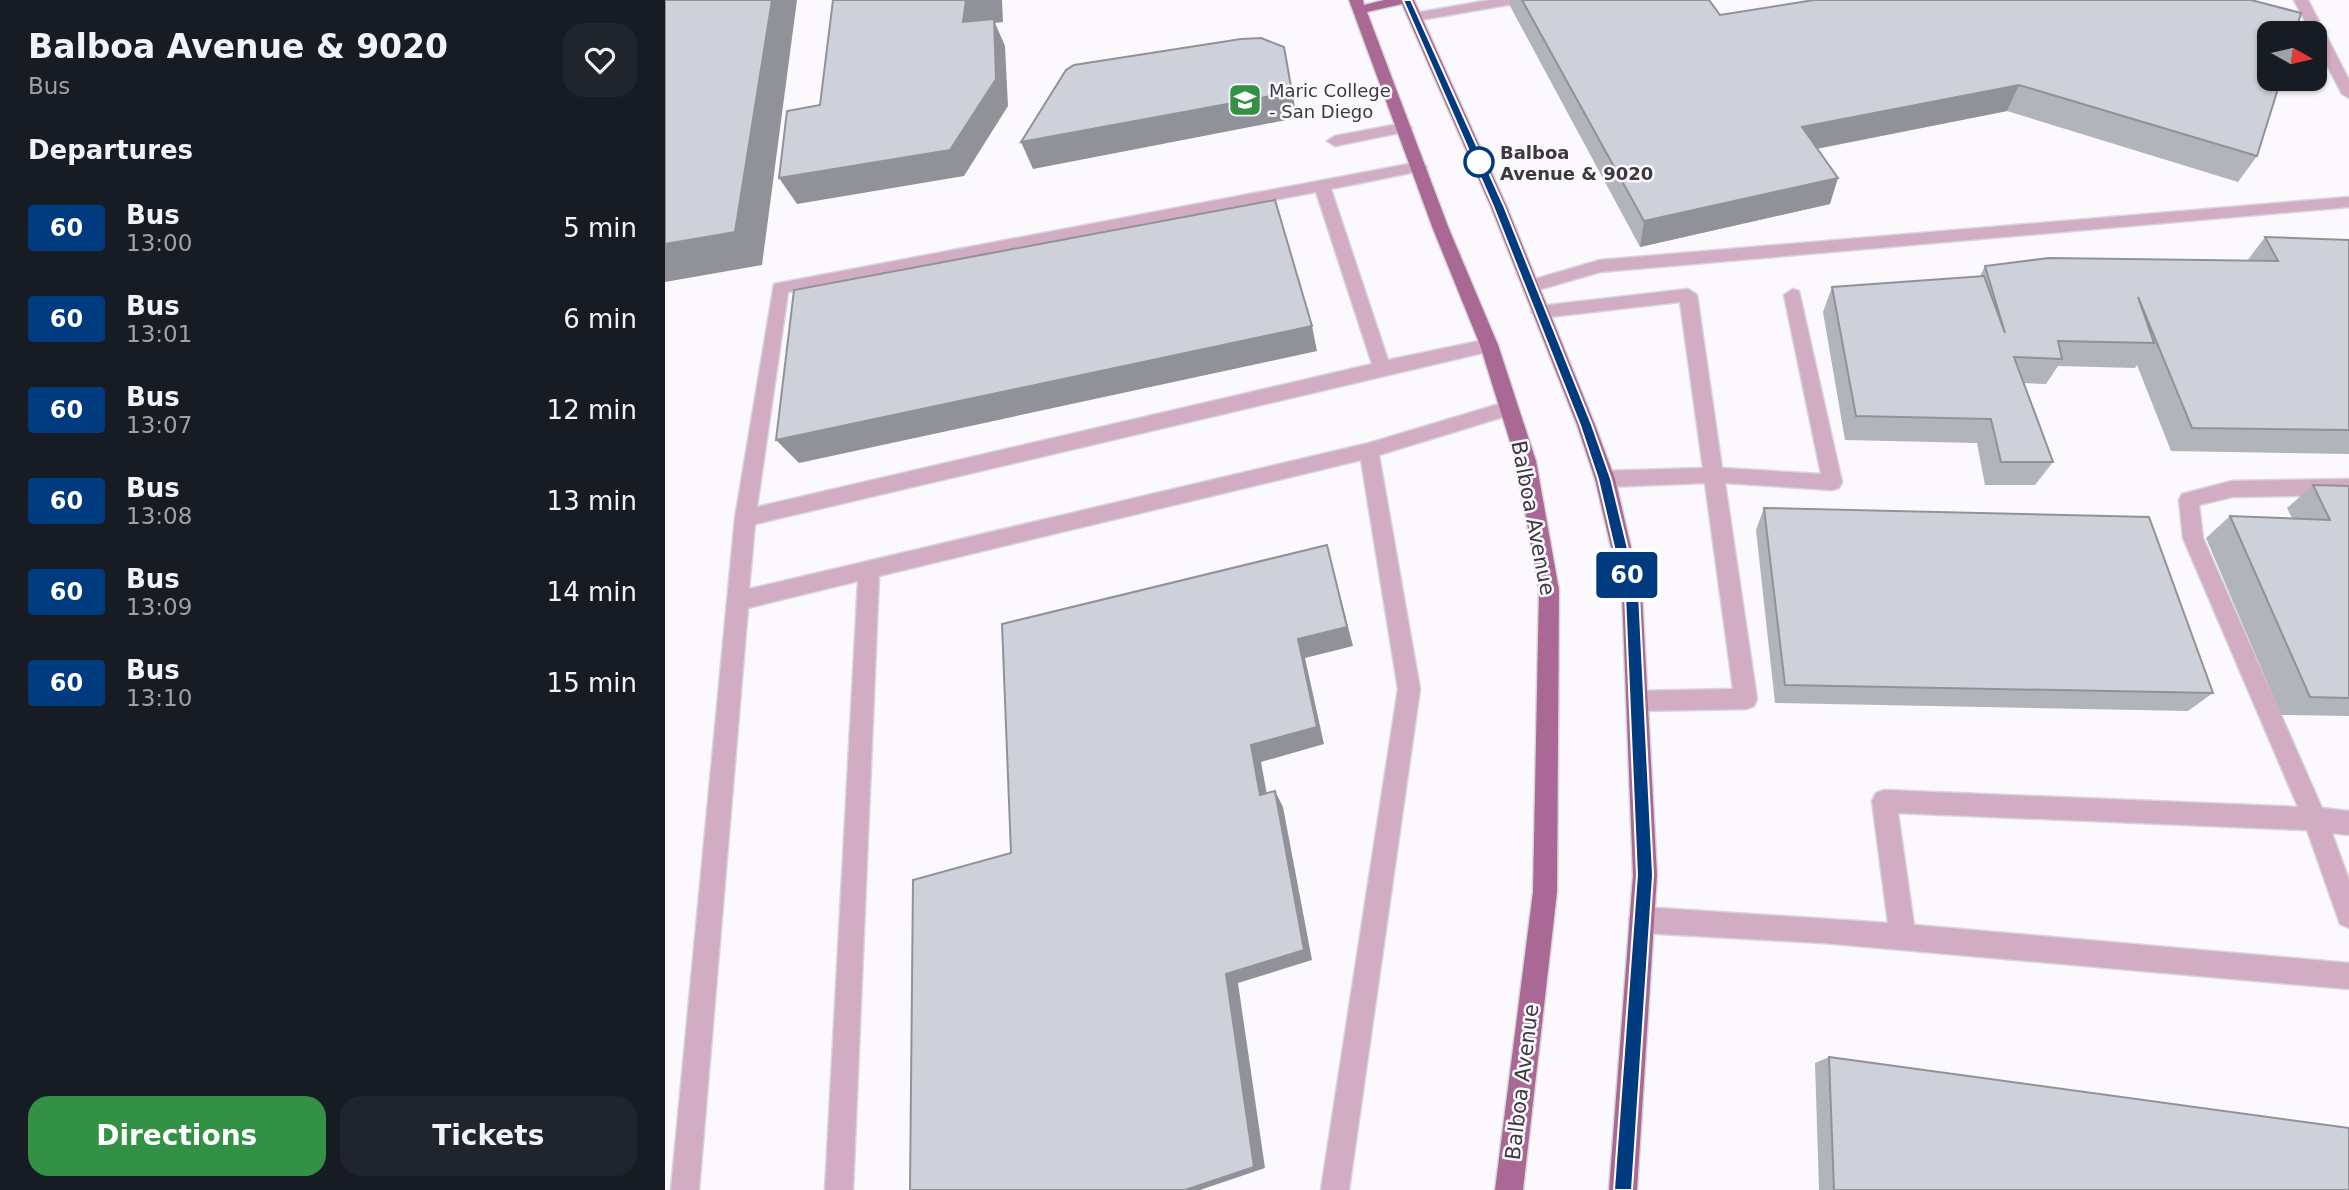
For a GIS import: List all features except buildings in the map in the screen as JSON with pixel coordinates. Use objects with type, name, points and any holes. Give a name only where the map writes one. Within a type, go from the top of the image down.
[{"type":"main road","points":[[1357,5],[1401,0]]},
{"type":"main road","points":[[1407,0],[1531,286],[1605,479],[1632,594],[1645,875],[1623,1190]]},
{"type":"main road","name":"Balboa Avenue","points":[[1357,5],[1489,345],[1525,461],[1549,590],[1545,892],[1509,1190]]},
{"type":"lane","points":[[1415,17],[1513,0]]},
{"type":"lane","points":[[2301,0],[2349,94]]},
{"type":"lane","points":[[1335,141],[1405,128]]},
{"type":"lane","points":[[685,1190],[745,518],[780,288],[1419,167]]},
{"type":"lane","points":[[1322,185],[1382,368]]},
{"type":"lane","points":[[1531,286],[1600,266],[2349,202]]},
{"type":"lane","points":[[1540,312],[1688,295],[1746,699],[1637,701]]},
{"type":"lane","points":[[1605,479],[1714,475],[1832,482],[1793,295]]},
{"type":"lane","points":[[745,518],[1489,345]]},
{"type":"lane","points":[[738,601],[1369,451],[1509,408]]},
{"type":"lane","points":[[1335,1190],[1409,689],[1369,451]]},
{"type":"lane","points":[[2349,487],[2232,489],[2189,500],[2193,538],[2315,819],[2349,915]]},
{"type":"lane","points":[[839,1190],[869,570]]},
{"type":"lane","points":[[1903,937],[1884,801],[2315,819],[2349,823]]},
{"type":"lane","points":[[1641,920],[1823,930],[2349,976]]},
{"type":"bus line","name":"60","points":[[1407,0],[1499,206],[1586,425],[1605,479],[1632,594],[1645,875],[1623,1190]]},
{"type":"place","name":"Maric College - San Diego","points":[[1245,100]]},
{"type":"place","name":"Balboa Avenue & 9020","points":[[1479,162]]}]
